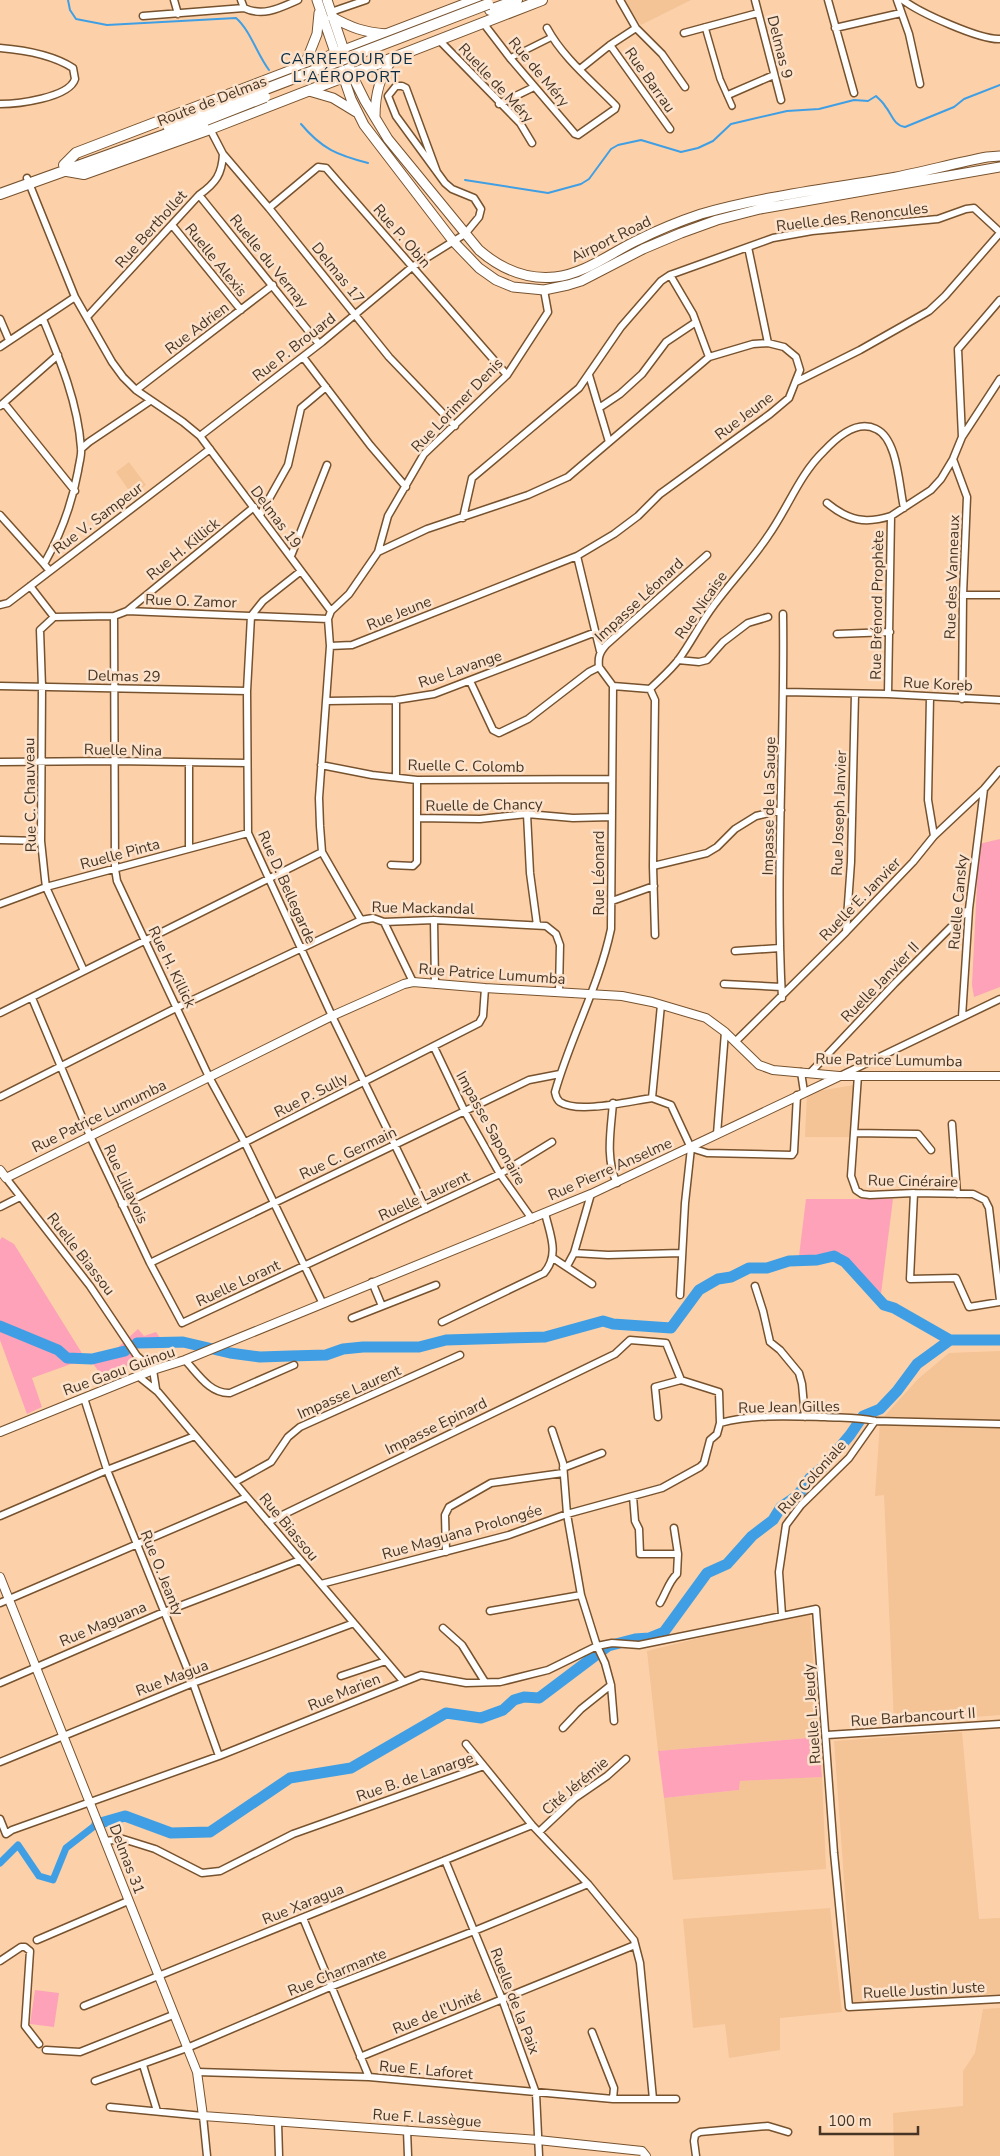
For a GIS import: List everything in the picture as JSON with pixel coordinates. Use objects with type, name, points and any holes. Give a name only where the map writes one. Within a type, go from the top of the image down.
[{"type":"main road","points":[[327,0],[341,51]]},
{"type":"main road","points":[[476,0],[76,153],[66,168],[84,174],[206,121],[347,79],[542,0]]},
{"type":"main road","name":"Route de Delmas","points":[[489,7],[498,0]]},
{"type":"main road","name":"Route de Delmas","points":[[1,190],[206,121],[489,7],[517,0]]},
{"type":"main road","points":[[318,3],[341,51]]},
{"type":"main road","points":[[304,67],[316,34],[318,3]]},
{"type":"main road","points":[[332,14],[354,29],[367,33],[388,34]]},
{"type":"main road","name":"Airport Road","points":[[341,51],[347,79],[358,113],[385,154],[453,242],[479,268],[496,280],[513,288],[544,290],[581,281],[643,249],[681,233],[760,209],[1000,167]]},
{"type":"main road","points":[[375,117],[375,104],[380,80],[393,59]]},
{"type":"main road","name":"Airport Road","points":[[347,79],[365,101],[388,139],[479,250],[496,264],[520,274],[541,278],[568,274],[638,240],[700,215],[754,201],[809,190],[893,177],[999,156]]},
{"type":"main road","points":[[308,91],[333,98],[358,113]]},
{"type":"main road","points":[[999,156],[1000,167]]},
{"type":"street","points":[[174,0],[178,14]]},
{"type":"street","points":[[240,0],[244,8]]},
{"type":"street","points":[[143,16],[244,8],[256,13],[266,12],[298,0]]},
{"type":"street","points":[[332,14],[366,0]]},
{"type":"street","points":[[620,0],[636,28],[662,54],[685,87]]},
{"type":"street","name":"Delmas 9","points":[[755,0],[781,100]]},
{"type":"street","points":[[828,0],[854,93]]},
{"type":"street","points":[[897,0],[910,34],[920,84]]},
{"type":"street","points":[[904,0],[914,8],[968,32],[990,39],[1000,39]]},
{"type":"street","points":[[684,33],[758,12]]},
{"type":"street","points":[[835,28],[901,13]]},
{"type":"street","name":"Rue de Méry","points":[[484,24],[534,87],[576,135],[616,107],[580,69]]},
{"type":"street","points":[[705,27],[720,79],[732,106]]},
{"type":"street","points":[[547,28],[552,37],[580,69],[610,45],[636,28]]},
{"type":"street","points":[[510,58],[552,37]]},
{"type":"street","name":"Ruelle de Méry","points":[[440,41],[499,104],[520,123],[532,143]]},
{"type":"street","name":"Rue Barrau","points":[[610,45],[670,129]]},
{"type":"street","points":[[0,48],[25,51],[59,61],[73,68],[75,79],[70,87],[48,96],[17,104],[0,104]]},
{"type":"street","points":[[728,95],[774,75]]},
{"type":"street","points":[[396,86],[406,88],[437,172],[393,111],[388,96],[396,86]]},
{"type":"street","points":[[499,104],[534,87]]},
{"type":"street","name":"Delmas 17","points":[[206,121],[223,154],[389,357],[455,426]]},
{"type":"street","name":"Rue Berthollet","points":[[87,317],[199,195],[216,180],[222,170],[223,154]]},
{"type":"street","name":"Rue P. Obin","points":[[269,208],[318,167],[324,166],[507,375]]},
{"type":"street","name":"Rue P. Brouard","points":[[200,436],[303,357],[412,267],[465,234],[479,217],[481,209],[478,202],[474,198],[445,184],[437,172]]},
{"type":"street","name":"Delmas 19","points":[[28,181],[75,297],[112,362],[136,390],[200,436],[332,611]]},
{"type":"street","name":"Ruelle du Vernay","points":[[199,195],[319,344]]},
{"type":"street","name":"Ruelle des Renoncules","points":[[463,518],[472,478],[566,400],[589,375],[621,327],[661,281],[670,274],[773,238],[812,231],[938,219],[974,208],[1000,233]]},
{"type":"street","name":"Ruelle Alexis","points":[[172,225],[241,310]]},
{"type":"street","points":[[796,382],[860,350],[929,311],[945,296],[1000,233]]},
{"type":"street","points":[[748,247],[768,343]]},
{"type":"street","points":[[670,274],[696,322],[709,357]]},
{"type":"street","name":"Rue Adrien","points":[[136,390],[273,285]]},
{"type":"street","name":"Rue Lorimer Denis","points":[[332,611],[349,594],[378,552],[388,516],[424,454],[507,375],[548,312],[544,290]]},
{"type":"street","points":[[0,347],[75,297]]},
{"type":"street","points":[[962,437],[958,349],[1000,300]]},
{"type":"street","points":[[0,319],[9,340]]},
{"type":"street","points":[[43,319],[58,355],[73,401],[82,450],[75,491],[57,539],[44,564]]},
{"type":"street","points":[[599,408],[620,394],[642,374],[666,342],[696,322]]},
{"type":"street","points":[[378,552],[427,529],[528,495],[568,477],[709,357],[753,344],[768,343],[784,347],[796,358],[800,370],[796,382]]},
{"type":"street","points":[[58,355],[2,405],[75,491]]},
{"type":"street","points":[[303,357],[370,445],[406,487]]},
{"type":"street","points":[[589,375],[609,442]]},
{"type":"street","name":"Rue Brénord Prophète","points":[[888,694],[891,516],[932,490],[941,479],[953,459],[962,437],[1000,379]]},
{"type":"street","name":"Rue Jeune","points":[[330,646],[352,645],[576,556],[638,516],[660,494],[770,414],[789,398],[796,382]]},
{"type":"street","points":[[260,515],[288,465],[301,408],[326,387]]},
{"type":"street","points":[[82,450],[95,437],[150,401]]},
{"type":"street","name":"Rue Nicaise","points":[[650,689],[678,660],[713,606],[768,537],[794,490],[822,452],[839,436],[853,429],[865,426],[876,428],[884,435],[896,456],[904,508]]},
{"type":"street","name":"Rue V. Sampeur","points":[[0,604],[8,603],[210,449]]},
{"type":"street","name":"Rue des Vanneaux","points":[[953,459],[967,497],[963,595],[962,699]]},
{"type":"street","points":[[290,556],[327,464]]},
{"type":"street","points":[[827,504],[841,515],[856,520],[876,521],[891,516]]},
{"type":"street","name":"Rue H. Killick","points":[[128,610],[254,507]]},
{"type":"street","points":[[0,515],[50,570]]},
{"type":"street","name":"Impasse Léonard","points":[[470,680],[487,722],[493,730],[499,733],[528,719],[589,672],[599,667],[600,651],[707,555]]},
{"type":"street","points":[[576,556],[600,651]]},
{"type":"street","points":[[251,616],[263,602],[301,571]]},
{"type":"street","points":[[30,586],[54,617]]},
{"type":"street","points":[[963,595],[1000,595]]},
{"type":"street","name":"Rue O. Zamor","points":[[54,617],[114,616],[128,610],[328,619]]},
{"type":"street","points":[[332,611],[328,619],[330,646],[319,798],[322,852],[361,920]]},
{"type":"street","name":"Impasse de la Sauge","points":[[782,998],[780,810],[784,692],[783,614]]},
{"type":"street","name":"Rue H. Killick","points":[[114,616],[115,870],[117,881],[144,941],[178,1007],[209,1077],[245,1143],[322,1302]]},
{"type":"street","name":"Rue D. Bellegarde","points":[[251,616],[246,763],[248,833],[332,1016],[426,1209]]},
{"type":"street","name":"Rue C. Chauveau","points":[[54,617],[40,630],[42,686],[41,840],[46,887],[84,971]]},
{"type":"street","points":[[678,660],[699,662],[707,660],[723,642],[748,623],[768,618]]},
{"type":"street","name":"Rue Lavange","points":[[327,700],[396,700],[434,694],[596,632]]},
{"type":"street","points":[[836,634],[890,632]]},
{"type":"street","points":[[599,667],[613,686],[650,689],[655,700],[653,866],[655,935]]},
{"type":"street","name":"Delmas 29","points":[[0,686],[247,691]]},
{"type":"street","name":"Rue Léonard","points":[[613,686],[611,929],[592,994],[560,1074],[555,1092],[556,1099],[560,1102],[576,1107],[652,1098]]},
{"type":"street","name":"Rue Koreb","points":[[784,692],[888,694],[1000,700]]},
{"type":"street","name":"Rue Joseph Janvier","points":[[846,932],[852,862],[855,694]]},
{"type":"street","points":[[930,697],[928,800],[934,836]]},
{"type":"street","points":[[396,700],[396,777]]},
{"type":"street","name":"Ruelle Nina","points":[[0,762],[246,763]]},
{"type":"street","points":[[189,763],[189,848]]},
{"type":"street","name":"Ruelle C. Colomb","points":[[321,765],[417,780],[612,779]]},
{"type":"street","name":"Ruelle E. Janvier","points":[[735,1042],[782,998],[913,862],[934,836],[984,789],[1000,770]]},
{"type":"street","points":[[392,865],[413,866],[417,862],[417,780]]},
{"type":"street","name":"Ruelle Cansky","points":[[962,1017],[969,909],[984,789]]},
{"type":"street","points":[[653,866],[707,854],[735,829],[756,816],[780,810]]},
{"type":"street","points":[[527,814],[530,873],[537,925]]},
{"type":"street","name":"Ruelle de Chancy","points":[[418,818],[480,819],[527,814],[573,818],[612,818]]},
{"type":"street","name":"Ruelle Pinta","points":[[0,904],[46,887],[248,833]]},
{"type":"street","points":[[0,840],[41,840]]},
{"type":"street","points":[[0,1014],[322,852]]},
{"type":"street","points":[[612,901],[654,886]]},
{"type":"street","name":"Ruelle Janvier II","points":[[810,1073],[894,983],[969,909]]},
{"type":"street","name":"Rue Mackandal","points":[[0,1097],[178,1007],[361,920],[373,918],[384,922],[434,920],[546,926],[556,934],[560,945],[559,991]]},
{"type":"street","points":[[434,920],[435,984]]},
{"type":"street","points":[[384,922],[413,982]]},
{"type":"street","points":[[735,950],[780,948]]},
{"type":"street","name":"Rue Patrice Lumumba","points":[[6,1178],[332,1016],[404,984],[413,982],[622,996],[661,1005],[706,1018],[725,1032],[758,1065],[773,1070],[839,1076],[1000,1076]]},
{"type":"street","points":[[724,984],[781,987]]},
{"type":"street","name":"Rue P. Sully","points":[[122,1205],[482,1021],[485,988]]},
{"type":"street","name":"Rue Lillavois","points":[[32,998],[90,1136],[150,1263],[182,1323]]},
{"type":"street","name":"Rue Pierre Anselme","points":[[185,1360],[322,1302],[545,1214],[617,1183],[1000,999]]},
{"type":"street","points":[[661,1005],[652,1098],[671,1105],[691,1148],[681,1253],[680,1295]]},
{"type":"street","points":[[717,1134],[725,1032]]},
{"type":"street","name":"Impasse Saponaire","points":[[434,1047],[465,1112],[500,1174],[532,1219]]},
{"type":"street","points":[[691,1148],[707,1152],[792,1154],[794,1152],[801,1072]]},
{"type":"street","name":"Rue C. Germain","points":[[150,1263],[529,1080],[560,1074]]},
{"type":"street","name":"Rue Cinéraire","points":[[858,1075],[851,1176],[856,1190],[862,1194],[870,1195],[914,1193],[978,1195],[985,1200],[989,1208],[1000,1301]]},
{"type":"street","points":[[613,1103],[610,1147],[612,1172],[617,1183]]},
{"type":"street","points":[[952,1124],[957,1194]]},
{"type":"street","points":[[854,1133],[918,1134],[931,1150]]},
{"type":"street","name":"Ruelle Laurent","points":[[304,1266],[500,1174],[552,1142]]},
{"type":"street","name":"Ruelle Biassou","points":[[0,1170],[90,1286],[137,1356]]},
{"type":"street","points":[[914,1193],[910,1279],[956,1278],[969,1306],[1000,1301]]},
{"type":"street","points":[[567,1266],[574,1253],[591,1194]]},
{"type":"street","points":[[0,1207],[20,1197]]},
{"type":"street","points":[[442,1322],[544,1273],[550,1266],[554,1250],[545,1214]]},
{"type":"street","points":[[574,1253],[608,1255],[681,1253]]},
{"type":"street","points":[[553,1258],[592,1284]]},
{"type":"street","name":"Ruelle Lorant","points":[[182,1323],[304,1266]]},
{"type":"street","points":[[372,1282],[382,1306]]},
{"type":"street","points":[[352,1318],[436,1285]]},
{"type":"street","points":[[755,1286],[770,1342],[784,1354],[799,1373],[805,1417]]},
{"type":"street","name":"Impasse Epinard","points":[[268,1522],[615,1354],[630,1340],[666,1343],[681,1380]]},
{"type":"street","name":"Impasse Laurent","points":[[235,1482],[271,1462],[288,1437],[300,1427],[460,1355]]},
{"type":"street","points":[[137,1356],[152,1370]]},
{"type":"street","points":[[137,1356],[138,1376]]},
{"type":"street","name":"Rue Gaou Guinou","points":[[0,1432],[152,1370],[185,1360],[213,1390],[224,1394],[230,1394],[294,1365]]},
{"type":"street","name":"Rue Biassou","points":[[152,1370],[156,1389]]},
{"type":"street","name":"Rue Biassou","points":[[138,1376],[156,1389],[404,1681]]},
{"type":"street","points":[[658,1417],[655,1387],[681,1380],[719,1392],[720,1423]]},
{"type":"street","name":"Rue O. Jeanty","points":[[84,1398],[107,1470],[219,1756]]},
{"type":"street","name":"Rue Jean Gilles","points":[[610,1502],[662,1488],[700,1467],[704,1463],[710,1440],[717,1434],[720,1423],[739,1418],[805,1417],[872,1420]]},
{"type":"street","points":[[872,1420],[1000,1424]]},
{"type":"street","name":"Rue Coloniale","points":[[782,1615],[780,1572],[786,1525],[801,1505],[849,1458],[872,1420]]},
{"type":"street","points":[[552,1430],[563,1470],[567,1514],[581,1596],[611,1685],[614,1721]]},
{"type":"street","points":[[0,1516],[107,1470],[195,1436]]},
{"type":"street","points":[[446,1552],[445,1515],[449,1507],[491,1482],[563,1470],[602,1453]]},
{"type":"street","points":[[633,1496],[635,1521],[639,1529],[640,1554],[678,1554]]},
{"type":"street","points":[[0,1603],[247,1497]]},
{"type":"street","name":"Rue Maguana Prolongée","points":[[321,1584],[509,1535],[567,1514],[610,1502]]},
{"type":"street","points":[[660,1603],[668,1590],[671,1579],[677,1574],[678,1554],[674,1528]]},
{"type":"street","name":"Rue Maguana","points":[[0,1683],[35,1666],[164,1612],[300,1560]]},
{"type":"street","name":"Delmas 31","points":[[0,1577],[90,1802],[157,1977],[197,2072],[207,2156]]},
{"type":"street","points":[[490,1611],[581,1596]]},
{"type":"street","name":"Ruelle L. Jeudy","points":[[612,1643],[639,1644],[782,1615],[816,1610],[827,1735],[834,1854],[849,2007]]},
{"type":"street","name":"Rue Magua","points":[[0,1762],[192,1683],[354,1623]]},
{"type":"street","points":[[443,1628],[462,1645],[484,1682]]},
{"type":"street","name":"Rue Marien","points":[[0,1819],[6,1834],[12,1830],[219,1756],[404,1681],[421,1676],[466,1683],[500,1682],[548,1670],[597,1646],[612,1643]]},
{"type":"street","points":[[341,1676],[386,1661]]},
{"type":"street","points":[[563,1728],[581,1709],[611,1685]]},
{"type":"street","name":"Rue Barbancourt II","points":[[827,1735],[1000,1724]]},
{"type":"street","points":[[466,1744],[484,1766]]},
{"type":"street","name":"Cité Jérémie","points":[[539,1832],[575,1798],[607,1776],[626,1759]]},
{"type":"street","name":"Rue B. de Lanarge","points":[[105,1841],[123,1839],[155,1849],[202,1873],[220,1871],[293,1834],[484,1766],[532,1825],[588,1884],[634,1940],[640,1963],[653,2100]]},
{"type":"street","name":"Rue Xaragua","points":[[84,2006],[532,1825]]},
{"type":"street","name":"Ruelle de la Paix","points":[[445,1860],[502,1999],[536,2092],[539,2156]]},
{"type":"street","name":"Rue Charmante","points":[[95,2081],[187,2048],[330,1987],[588,1884]]},
{"type":"street","points":[[37,1940],[128,1901]]},
{"type":"street","points":[[303,1918],[330,1987],[369,2077]]},
{"type":"street","name":"Rue de l'Unité","points":[[360,2057],[635,1945]]},
{"type":"street","points":[[0,1961],[21,1947],[25,1947],[30,1951],[25,2026],[39,2044]]},
{"type":"street","name":"Ruelle Justin Juste","points":[[849,2007],[1000,1998]]},
{"type":"street","points":[[46,2050],[80,2052],[173,2014]]},
{"type":"street","points":[[592,2032],[614,2088],[613,2099]]},
{"type":"street","points":[[143,2065],[157,2111]]},
{"type":"street","name":"Rue E. Laforet","points":[[197,2072],[369,2077],[613,2099],[676,2099]]},
{"type":"street","points":[[110,2107],[203,2116]]},
{"type":"street","name":"Rue F. Lassègue","points":[[203,2116],[538,2140],[642,2151],[646,2156]]},
{"type":"street","points":[[278,2122],[279,2156]]},
{"type":"street","points":[[696,2156],[695,2134],[700,2132],[768,2126],[788,2132]]},
{"type":"street","points":[[408,2130],[408,2156]]},
{"type":"shaded area","points":[[623,0],[691,0],[641,25]]},
{"type":"shaded area","points":[[129,462],[146,485],[132,495],[116,472]]},
{"type":"shaded area","points":[[1000,839],[1000,987],[974,997],[972,985],[979,844]]},
{"type":"shaded area","points":[[854,1085],[852,1137],[805,1137],[807,1093]]},
{"type":"shaded area","points":[[806,1199],[893,1199],[881,1294],[841,1253],[799,1256]]},
{"type":"shaded area","points":[[2,1237],[14,1244],[85,1358],[114,1351],[138,1329],[144,1336],[156,1332],[161,1339],[131,1349],[135,1363],[102,1376],[91,1361],[71,1364],[32,1378],[42,1407],[27,1414],[0,1340],[0,1240]]},
{"type":"shaded area","points":[[1000,1351],[1000,1715],[894,1723],[884,1495],[875,1496],[880,1421],[918,1379],[949,1353]]},
{"type":"shaded area","points":[[810,1615],[818,1737],[658,1751],[647,1651],[784,1617]]},
{"type":"shaded area","points":[[962,1732],[979,1919],[1000,1918],[1000,1994],[853,2004],[834,1741]]},
{"type":"shaded area","points":[[818,1737],[822,1777],[740,1781],[739,1790],[664,1798],[658,1751]]},
{"type":"shaded area","points":[[822,1777],[826,1869],[673,1880],[664,1798],[739,1790],[740,1781]]},
{"type":"shaded area","points":[[830,1908],[842,2012],[780,2018],[780,2050],[729,2058],[725,2024],[693,2028],[683,1919]]},
{"type":"shaded area","points":[[35,1990],[59,1993],[54,2027],[30,2024]]},
{"type":"shaded area","points":[[1000,2008],[1000,2156],[894,2156],[893,2113],[963,2106],[963,2071],[975,2053],[983,2009]]},
{"type":"waterway","points":[[68,0],[70,10],[76,19],[107,25],[236,18],[245,29],[269,70]]},
{"type":"waterway","points":[[465,180],[548,193],[581,184],[589,179],[611,149],[618,145],[641,140],[681,152],[698,148],[713,141],[731,124],[787,111],[819,109],[854,100],[868,101],[876,96],[883,103],[895,122],[905,127],[954,107],[964,99],[1000,85]]},
{"type":"waterway","points":[[301,124],[316,140],[331,150],[368,163]]},
{"type":"waterway","points":[[137,1343],[183,1342],[230,1353],[260,1357],[326,1355],[343,1349],[363,1347],[419,1347],[446,1340],[545,1337],[603,1321],[613,1324],[671,1328],[699,1290],[718,1279],[731,1277],[749,1268],[767,1268],[789,1261],[817,1260],[834,1256],[845,1262],[884,1305],[894,1308],[950,1340]]},
{"type":"waterway","points":[[0,1326],[58,1350],[67,1358],[92,1359],[125,1351]]},
{"type":"waterway","points":[[97,1824],[125,1816],[171,1833],[210,1832],[290,1778],[351,1768],[446,1713],[481,1718],[503,1710],[514,1700],[524,1697],[539,1698],[608,1646],[635,1639],[649,1638],[664,1632],[707,1573],[727,1564],[752,1536],[773,1520],[781,1507],[798,1495],[810,1478],[823,1467],[863,1416],[880,1409],[897,1391],[917,1364],[950,1340],[1000,1340]]},
{"type":"waterway","points":[[0,1863],[18,1845],[39,1876],[53,1880],[66,1848],[97,1824]]},
{"type":"district","name":"CARREFOUR DE L'AÉROPORT","points":[[347,67]]}]
